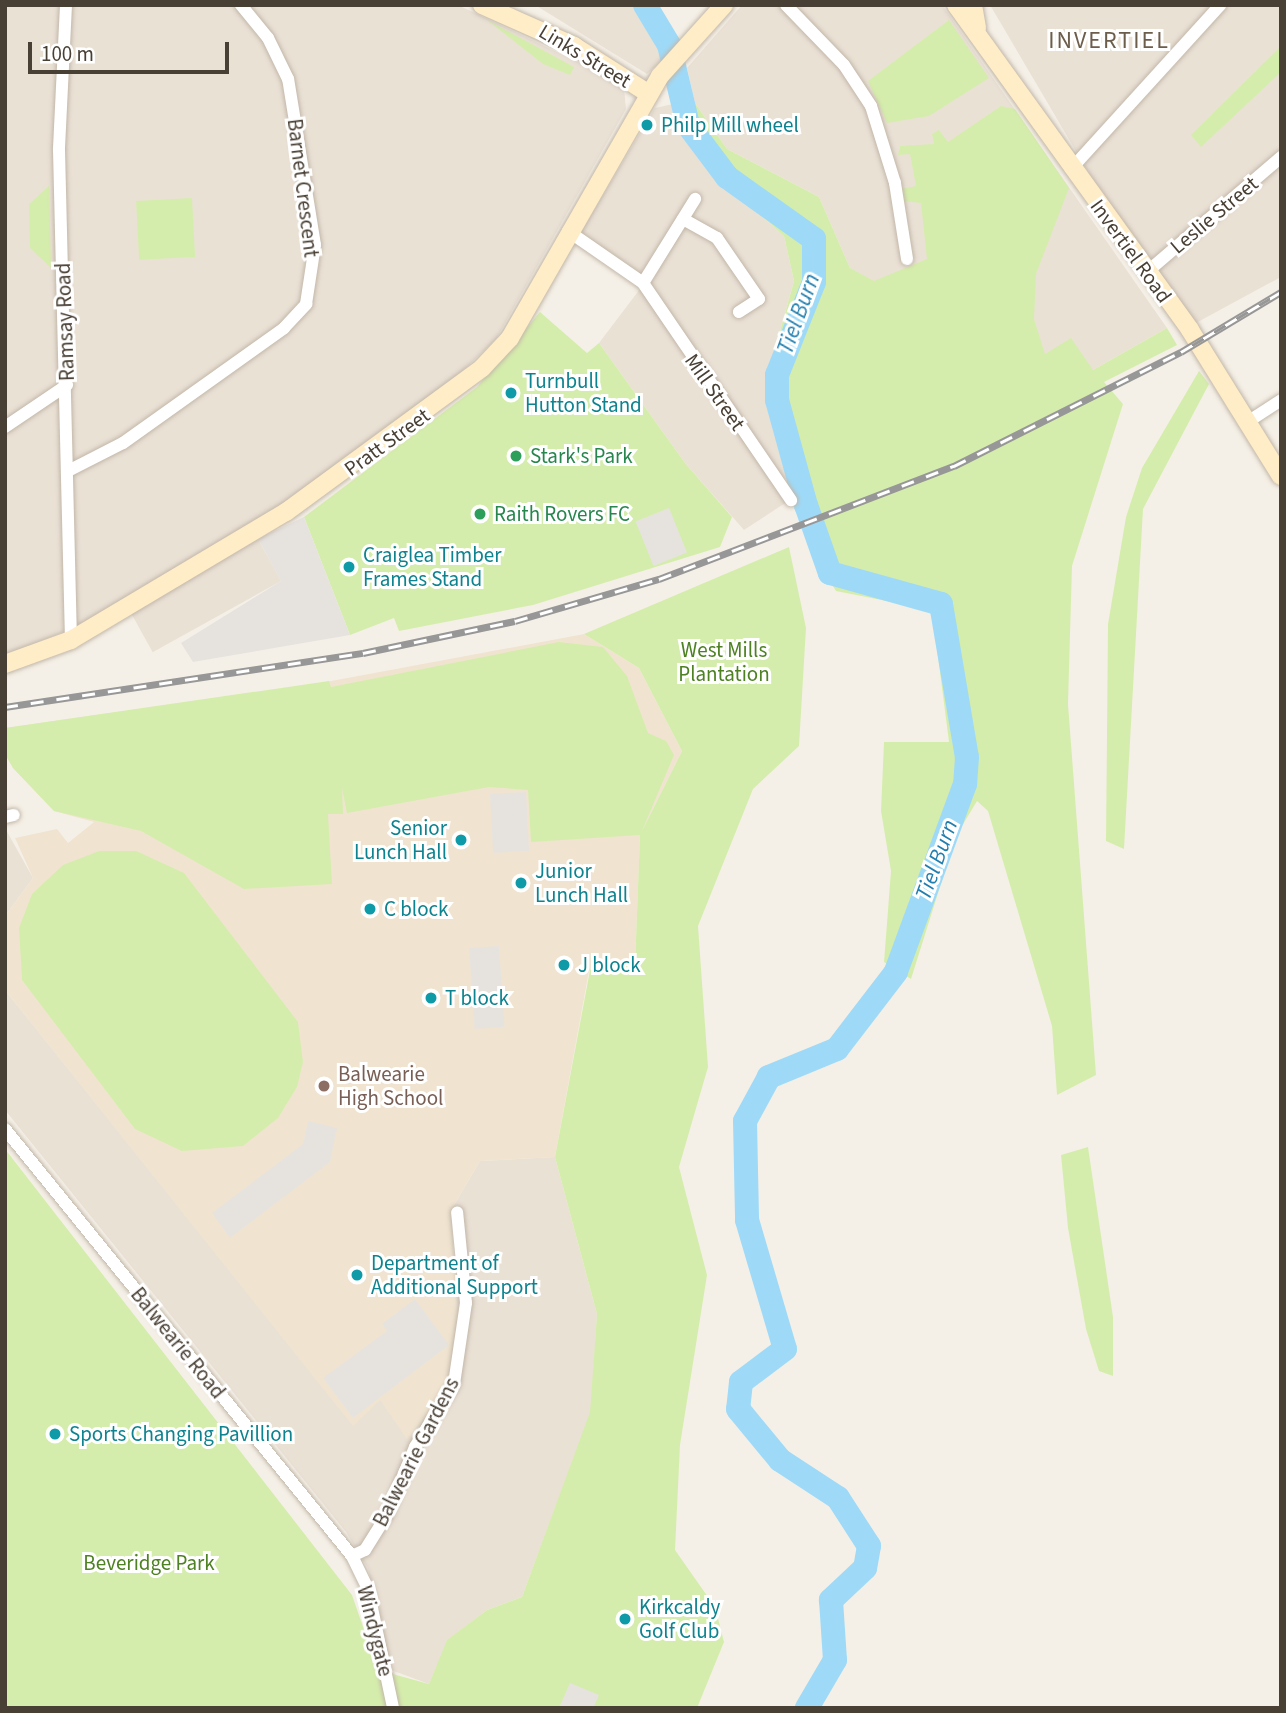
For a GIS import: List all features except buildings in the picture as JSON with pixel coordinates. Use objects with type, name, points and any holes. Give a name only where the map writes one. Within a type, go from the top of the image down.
[{"type":"main road","name":"Links Street","points":[[482,5],[574,46],[649,94]]},
{"type":"main road","name":"Pratt Street","points":[[5,664],[71,640],[286,512],[437,406],[510,338],[568,231],[660,76],[724,5]]},
{"type":"main road","name":"Invertiel Road","points":[[956,5],[977,28],[1071,169],[1147,272],[1249,421],[1281,477]]},
{"type":"main road","name":"Invertiel Road","points":[[973,5],[977,28]]},
{"type":"street","name":"Ramsay Road","points":[[66,5],[58,150],[70,470],[71,640]]},
{"type":"street","name":"Barnet Crescent","points":[[70,470],[123,443],[284,328],[306,304],[315,245],[288,79],[268,38],[241,5]]},
{"type":"street","points":[[786,5],[844,65],[871,106],[895,183],[907,259]]},
{"type":"street","points":[[1071,169],[1220,5]]},
{"type":"street","name":"Leslie Street","points":[[1147,272],[1281,157]]},
{"type":"street","points":[[643,283],[695,199]]},
{"type":"street","points":[[682,219],[717,238],[760,299],[739,312]]},
{"type":"street","name":"Mill Street","points":[[568,231],[643,283],[791,500]]},
{"type":"street","points":[[5,427],[67,385]]},
{"type":"street","points":[[1249,421],[1281,400]]},
{"type":"street","name":"Balwearie Road","points":[[5,1129],[352,1556]]},
{"type":"street","name":"Balwearie Gardens","points":[[352,1556],[365,1550],[386,1517],[460,1365],[466,1303],[457,1212]]},
{"type":"street","name":"Windygate","points":[[352,1556],[368,1589],[393,1708]]},
{"type":"shaded area","points":[[5,5],[458,5],[607,76],[624,88],[626,109],[496,339],[437,395],[316,483],[99,617],[5,656]]},
{"type":"shaded area","points":[[535,5],[634,5],[666,56],[647,74]]},
{"type":"shaded area","points":[[742,5],[942,5],[1167,328],[1093,370],[1023,385],[850,268],[819,197],[727,149],[695,103],[687,68]]},
{"type":"shaded area","points":[[990,5],[1281,5],[1281,277],[1196,323],[1090,175]]},
{"type":"shaded area","points":[[673,104],[707,167],[784,236],[794,281],[769,371],[772,413],[799,494],[744,530],[685,463],[599,343],[643,285],[580,234],[655,108]]},
{"type":"shaded area","points":[[669,508],[687,553],[654,566],[636,521]]},
{"type":"shaded area","points":[[304,517],[350,635],[193,662],[181,643],[281,581],[258,539]]},
{"type":"shaded area","points":[[258,539],[281,581],[153,652],[129,610]]},
{"type":"shaded area","name":"Balwearie High School","points":[[584,634],[639,668],[682,751],[640,835],[635,965],[589,971],[555,1157],[480,1161],[451,1210],[458,1327],[454,1363],[436,1404],[407,1439],[380,1400],[353,1426],[5,990],[5,916],[33,878],[15,838],[57,829],[68,843],[94,822],[54,811],[13,768],[5,754],[5,728],[315,684]]},
{"type":"shaded area","points":[[526,792],[529,851],[493,853],[490,794]]},
{"type":"shaded area","points":[[5,828],[33,878],[5,916]]},
{"type":"shaded area","points":[[499,946],[505,1027],[475,1029],[469,948]]},
{"type":"shaded area","points":[[5,990],[268,1318],[459,1288],[451,1210],[480,1161],[555,1157],[597,1314],[591,1412],[522,1597],[487,1610],[448,1640],[429,1684],[391,1670],[368,1568],[346,1532],[5,1110]]},
{"type":"shaded area","points":[[308,1121],[337,1128],[330,1162],[230,1238],[212,1213],[303,1144]]},
{"type":"shaded area","points":[[415,1299],[449,1345],[353,1418],[323,1378],[387,1331],[382,1324]]},
{"type":"shaded area","points":[[570,1683],[599,1695],[593,1708],[559,1708]]},
{"type":"green space","points":[[487,20],[574,67],[570,75],[543,64]]},
{"type":"green space","points":[[949,20],[989,78],[929,116],[887,123],[868,81]]},
{"type":"green space","points":[[1281,46],[1281,72],[1201,147],[1191,135]]},
{"type":"green space","points":[[695,103],[727,149],[819,197],[850,268],[874,281],[927,259],[921,203],[903,201],[901,189],[916,186],[910,154],[898,155],[900,146],[934,144],[932,134],[939,130],[948,142],[1001,106],[1015,109],[1069,188],[1036,274],[1034,319],[1045,354],[1071,338],[1093,370],[1167,328],[1177,345],[1104,382],[1123,404],[1072,566],[1068,704],[1096,1075],[1057,1095],[1052,1026],[988,811],[977,801],[956,836],[911,979],[884,962],[891,871],[881,811],[884,742],[949,742],[932,610],[836,591],[825,573],[772,413],[769,371],[794,281],[784,236],[707,167],[673,104]]},
{"type":"green space","points":[[49,186],[51,268],[30,248],[29,204]]},
{"type":"green space","points":[[192,198],[195,257],[139,260],[136,201]]},
{"type":"green space","name":"Stark's Park","points":[[540,312],[587,353],[599,343],[685,463],[732,517],[720,547],[533,605],[399,631],[394,618],[350,635],[304,517],[477,387]]},
{"type":"green space","points":[[1199,371],[1209,384],[1143,509],[1124,849],[1106,841],[1108,624],[1126,517],[1142,468]]},
{"type":"green space","points":[[789,547],[806,628],[799,746],[753,789],[698,926],[708,1067],[679,1167],[707,1275],[680,1445],[675,1550],[715,1607],[724,1642],[697,1708],[5,1708],[5,1149],[352,1595],[378,1670],[429,1684],[447,1640],[487,1610],[522,1597],[590,1412],[597,1314],[555,1157],[590,970],[635,965],[640,835],[531,842],[528,790],[489,787],[347,813],[342,788],[343,814],[328,814],[332,884],[244,889],[141,831],[54,811],[13,768],[5,754],[5,728],[329,681],[331,687],[559,642],[603,647],[627,676],[648,733],[666,741],[674,755],[642,831],[682,751],[639,668],[584,634]]},
{"type":"green space","points":[[99,851],[136,851],[184,873],[298,1022],[303,1062],[297,1087],[278,1118],[243,1146],[182,1151],[135,1129],[22,980],[19,928],[32,894],[63,865]]},
{"type":"green space","points":[[1088,1147],[1113,1317],[1113,1376],[1099,1371],[1086,1329],[1068,1228],[1061,1155]]},
{"type":"waterway","name":"Tiel Burn","points":[[645,5],[669,45],[688,125],[727,177],[814,239],[814,282],[777,375],[777,400],[806,505],[830,573],[941,604],[967,757],[965,784],[896,972],[837,1049],[769,1077],[745,1121],[747,1220],[785,1349],[741,1382],[738,1409],[780,1460],[838,1498],[869,1546],[865,1568],[831,1600],[835,1660],[807,1708]]},
{"type":"railway","points":[[5,707],[363,653],[515,621],[659,579],[954,466],[1181,352],[1281,292]]},
{"type":"place","name":"Philp Mill wheel","points":[[647,125]]},
{"type":"place","name":"Turnbull Hutton Stand","points":[[511,393]]},
{"type":"place","name":"Stark's Park","points":[[516,456]]},
{"type":"place","name":"Raith Rovers FC","points":[[480,514]]},
{"type":"place","name":"Craiglea Timber Frames Stand","points":[[349,567]]},
{"type":"place","name":"Senior Lunch Hall","points":[[461,840]]},
{"type":"place","name":"Junior Lunch Hall","points":[[521,883]]},
{"type":"place","name":"C block","points":[[370,909]]},
{"type":"place","name":"J block","points":[[564,965]]},
{"type":"place","name":"T block","points":[[431,998]]},
{"type":"place","name":"Balwearie High School","points":[[324,1086]]},
{"type":"place","name":"Department of Additional Support","points":[[357,1275]]},
{"type":"place","name":"Sports Changing Pavillion","points":[[55,1434]]},
{"type":"place","name":"Kirkcaldy Golf Club","points":[[625,1619]]},
{"type":"district","name":"INVERTIEL","points":[[1109,41]]},
{"type":"park label","name":"West Mills Plantation","points":[[724,662]]},
{"type":"park label","name":"Beveridge Park","points":[[149,1563]]}]
